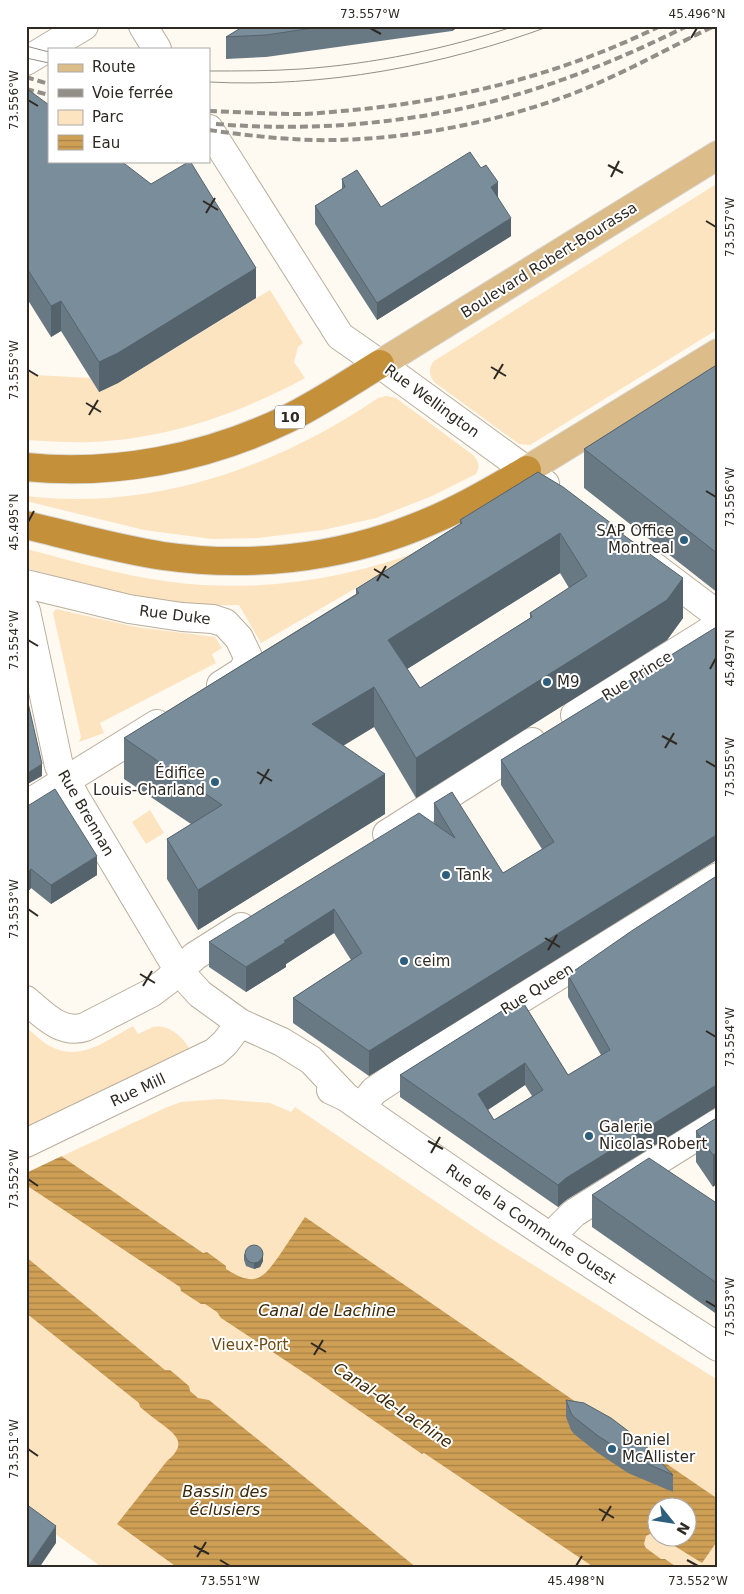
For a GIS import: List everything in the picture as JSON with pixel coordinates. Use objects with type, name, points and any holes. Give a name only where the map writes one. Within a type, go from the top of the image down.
[{"type":"highway","name":"10","points":[[26,467],[69,469],[120,467],[155,462],[211,448],[249,436],[286,420],[380,364]]},
{"type":"highway","points":[[26,525],[129,550],[183,558],[246,561],[294,558],[373,543],[415,528],[477,499],[527,470]]},
{"type":"main road","name":"Boulevard Robert-Bourassa","points":[[380,364],[718,155]]},
{"type":"main road","points":[[527,470],[718,353]]},
{"type":"street","points":[[26,61],[84,26]]},
{"type":"street","points":[[143,26],[156,48]]},
{"type":"street","name":"Rue Wellington","points":[[210,132],[340,336],[561,496]]},
{"type":"street","points":[[630,549],[718,615]]},
{"type":"street","name":"Rue Duke","points":[[26,584],[129,609],[182,617],[213,619],[225,623],[244,645],[248,662],[243,671],[199,698]]},
{"type":"street","name":"Rue Brennan","points":[[26,611],[57,758],[66,780],[179,971]]},
{"type":"street","name":"Rue Prince","points":[[366,847],[718,626]]},
{"type":"street","points":[[26,805],[174,714]]},
{"type":"street","name":"Rue Queen","points":[[354,1102],[718,877]]},
{"type":"street","points":[[26,1000],[60,1026],[80,1029],[151,993],[201,952],[266,911]]},
{"type":"street","name":"Rue de la Commune Ouest","points":[[179,971],[200,994],[240,1023],[271,1056],[301,1076],[354,1102],[445,1167],[718,1346]]},
{"type":"street","name":"Rue Mill","points":[[26,1143],[215,1052],[225,1043],[240,1023]]},
{"type":"street","points":[[552,1238],[574,1213],[718,1123]]},
{"type":"green space","points":[[718,183],[718,329],[530,445],[519,444],[434,382],[430,371],[434,361]]},
{"type":"green space","points":[[270,290],[303,343],[298,347],[294,362],[305,378],[254,403],[228,413],[174,430],[147,436],[91,442],[26,440],[26,371],[35,375],[90,378],[99,392],[118,383]]},
{"type":"green space","points":[[386,396],[396,398],[473,455],[478,464],[476,474],[432,496],[376,518],[323,530],[258,538],[212,539],[144,530],[26,501],[26,496],[73,499],[119,497],[165,490],[211,479],[255,464],[298,445],[339,423],[378,398]]},
{"type":"green space","points":[[428,548],[261,643],[239,605],[185,603],[158,599],[105,589],[26,568],[26,549],[98,568],[171,582],[204,585],[269,585],[334,576],[397,559]]},
{"type":"green space","points":[[56,609],[136,627],[215,637],[222,648],[212,654],[216,663],[100,723],[104,733],[79,742],[81,737],[53,613]]},
{"type":"green space","points":[[150,810],[164,833],[146,844],[132,822]]},
{"type":"green space","points":[[133,1026],[138,1034],[153,1027],[164,1027],[183,1039],[189,1048],[99,1095],[26,1127],[26,1027],[50,1046],[64,1051],[75,1052],[95,1047]]},
{"type":"green space","name":"Vieux-Port","points":[[219,1099],[270,1103],[291,1112],[295,1107],[490,1238],[718,1380],[718,1568],[103,1568],[26,1513],[26,1173],[181,1102]]},
{"type":"water","name":"Canal de Lachine","points":[[26,1132],[203,1253],[207,1252],[226,1266],[226,1269],[236,1275],[252,1279],[258,1278],[269,1269],[305,1217],[718,1499],[718,1540],[702,1563],[675,1546],[696,1546],[696,1496],[646,1496],[646,1536],[644,1544],[646,1548],[661,1559],[665,1559],[678,1568],[595,1568],[424,1453],[422,1454],[221,1318],[217,1312],[181,1291],[180,1287],[26,1185]]},
{"type":"water","name":"Bassin des éclusiers","points":[[26,1257],[165,1370],[170,1370],[189,1386],[190,1391],[198,1398],[209,1400],[417,1568],[178,1568],[117,1524],[167,1461],[174,1455],[178,1444],[177,1439],[140,1407],[139,1403],[26,1313]]},
{"type":"pier","points":[[26,1129],[28,1130],[64,1155],[26,1173]]},
{"type":"building","points":[[244,26],[327,26],[266,35],[226,37]]},
{"type":"building","points":[[26,88],[48,104],[48,162],[122,162],[151,184],[191,162],[256,268],[118,353],[99,362],[61,301],[51,306],[26,267]]},
{"type":"building","points":[[470,152],[481,168],[486,165],[498,182],[491,187],[511,218],[377,303],[315,206],[345,187],[342,179],[357,170],[381,207]]},
{"type":"building","name":"SAP Office Montreal","points":[[718,364],[718,554],[584,449]]},
{"type":"building","points":[[538,472],[563,487],[624,533],[622,534],[683,578],[667,600],[416,758],[374,687],[312,724],[385,774],[198,890],[167,839],[222,805],[124,738],[359,593],[356,589],[462,523],[460,520]],"holes":[[[560,533],[587,576],[530,613],[532,617],[420,688],[388,640]]]},
{"type":"building","points":[[718,626],[718,834],[369,1051],[293,998],[362,953],[334,909],[246,967],[209,942],[419,813],[455,838],[434,803],[452,792],[503,873],[554,842],[501,760]]},
{"type":"building","points":[[26,694],[42,764],[26,774]]},
{"type":"building","points":[[55,789],[97,856],[51,885],[31,869],[26,875],[26,807]]},
{"type":"building","points":[[718,875],[718,1084],[566,1178],[558,1185],[400,1075],[521,999],[568,1075],[610,1050],[568,975]],"holes":[[[525,1063],[543,1090],[494,1120],[478,1094]]]},
{"type":"building","points":[[718,1117],[718,1152],[713,1155],[696,1131]]},
{"type":"building","points":[[649,1158],[718,1204],[718,1284],[592,1195]]},
{"type":"building","points":[[254,1245],[260,1248],[263,1254],[260,1260],[254,1263],[248,1260],[245,1254],[248,1248]]},
{"type":"building","points":[[566,1400],[584,1403],[611,1418],[640,1440],[673,1475],[628,1455],[598,1436],[574,1417]]},
{"type":"building","points":[[26,1504],[56,1526],[27,1568],[26,1568]]},
{"type":"tram line","points":[[210,71],[289,70],[328,67],[409,54],[463,42],[515,26]]},
{"type":"tram line","points":[[210,82],[296,81],[382,71],[425,63],[467,52],[550,26]]},
{"type":"tram line","points":[[26,46],[48,52]]},
{"type":"tram line","points":[[26,58],[48,63]]},
{"type":"railway","points":[[210,111],[310,114],[424,101],[464,93],[545,72],[584,59],[660,26]]},
{"type":"railway","points":[[216,124],[299,127],[341,125],[425,116],[466,108],[547,85],[583,72],[635,51],[687,26]]},
{"type":"railway","points":[[210,130],[273,138],[337,140],[398,136],[459,126],[519,111],[595,85],[714,26]]},
{"type":"railway","points":[[26,77],[48,84]]},
{"type":"railway","points":[[26,89],[48,95]]},
{"type":"place","name":"SAP Office Montreal","points":[[684,540]]},
{"type":"place","name":"M9","points":[[547,682]]},
{"type":"place","name":"Édifice Louis-Charland","points":[[215,782]]},
{"type":"place","name":"Tank","points":[[446,875]]},
{"type":"place","name":"ceim","points":[[404,961]]},
{"type":"place","name":"Galerie Nicolas Robert","points":[[589,1136]]},
{"type":"place","name":"Daniel McAllister","points":[[612,1449]]},
{"type":"water label","name":"Canal-de-Lachine","points":[[393,1405]]}]
